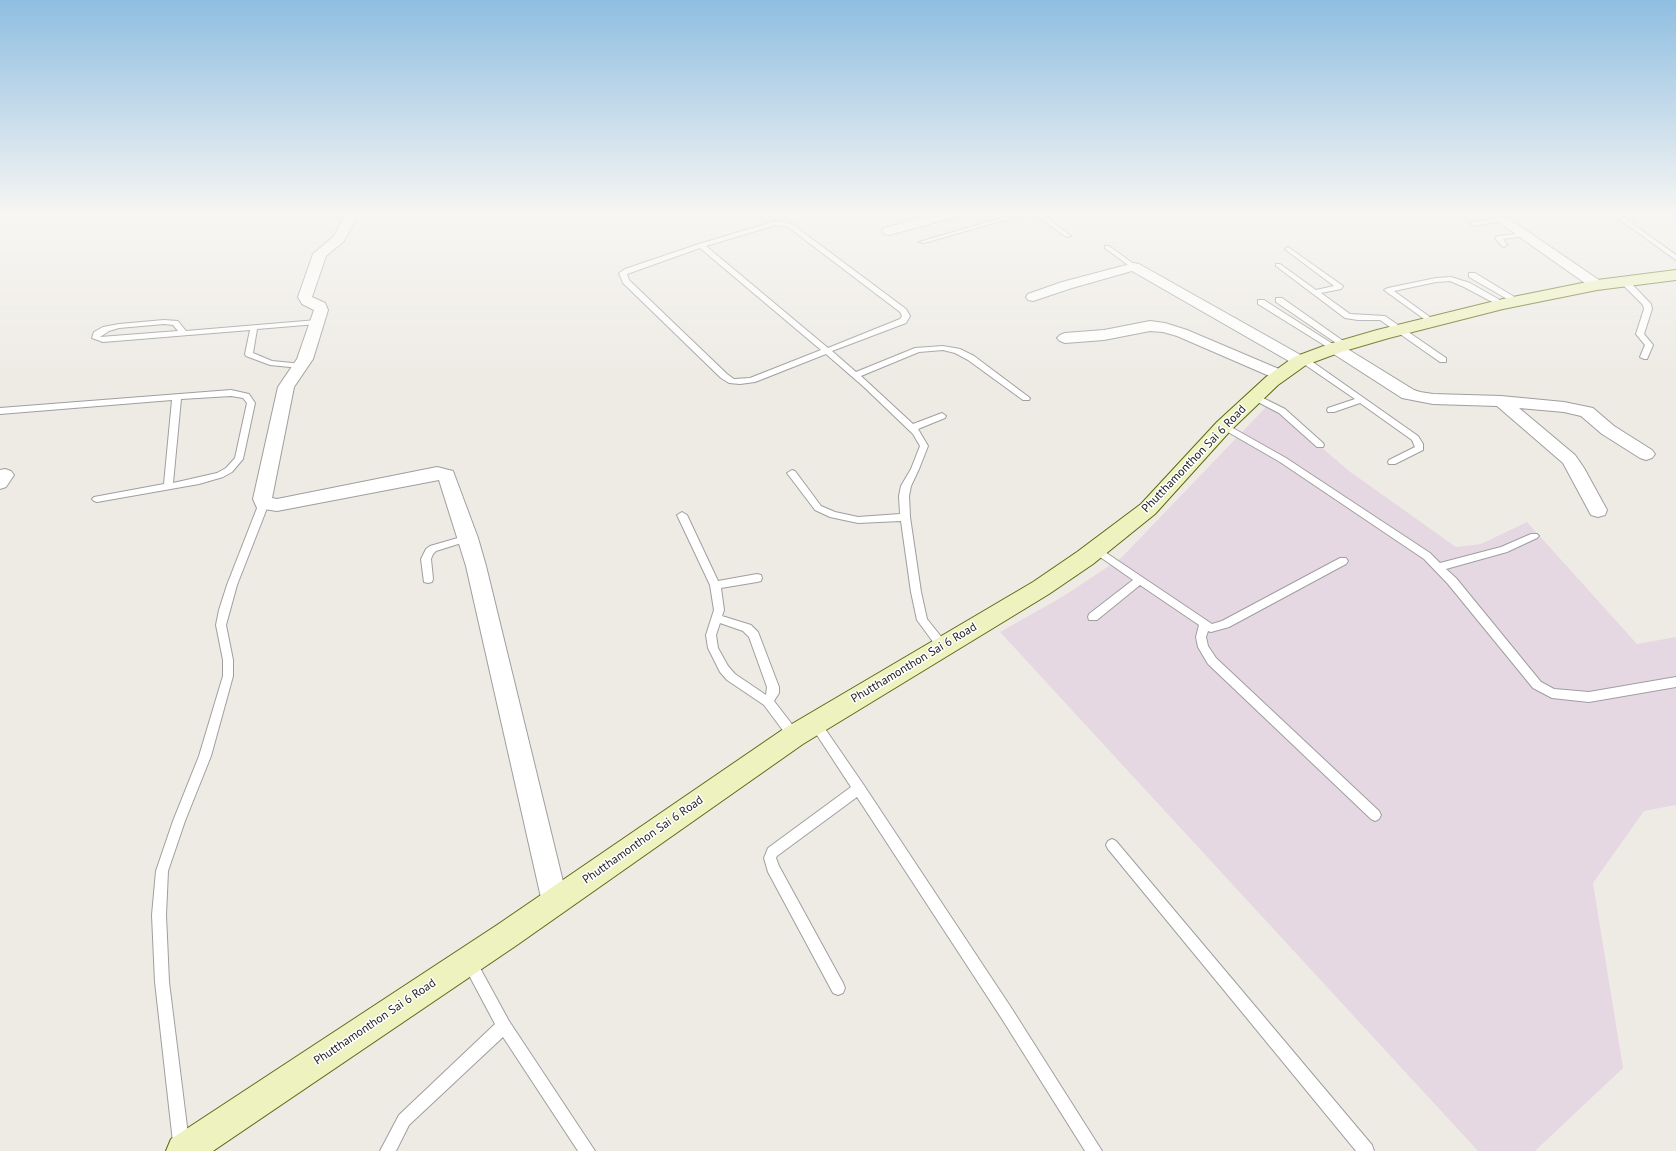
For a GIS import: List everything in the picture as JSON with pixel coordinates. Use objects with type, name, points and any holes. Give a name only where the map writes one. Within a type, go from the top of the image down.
[{"type":"main road","name":"Phutthamonthon Sai 6 Road","points":[[182,1151],[555,902],[805,729],[1041,588],[1096,550],[1148,509],[1224,426],[1266,387],[1302,360],[1340,347],[1400,330],[1510,303],[1598,285],[1676,275]]},
{"type":"street","points":[[315,268],[305,296],[307,301],[320,306],[321,310],[305,359],[286,387],[262,499],[264,503],[277,505],[437,473],[448,475],[468,538],[555,902]]},
{"type":"street","points":[[1033,297],[1128,268]]},
{"type":"street","points":[[1135,268],[1302,360]]},
{"type":"street","points":[[1572,268],[1598,285]]},
{"type":"street","points":[[1065,338],[1104,335],[1150,326],[1165,328],[1182,333],[1266,387]]},
{"type":"street","points":[[1340,347],[1385,380],[1414,396],[1433,399],[1501,401],[1564,407],[1587,412],[1608,430],[1646,454]]},
{"type":"street","points":[[1501,401],[1568,459],[1578,472],[1598,510]]},
{"type":"lane","points":[[633,268],[626,270],[623,273],[624,277],[724,376],[732,381],[740,382],[752,380],[903,321],[906,313],[846,268]]},
{"type":"lane","points":[[728,268],[856,376],[919,436],[924,446],[915,469],[906,486],[904,496],[905,517],[916,592],[922,620],[943,647]]},
{"type":"lane","points":[[1282,268],[1348,316],[1358,318],[1378,317],[1400,330],[1443,360]]},
{"type":"lane","points":[[1314,268],[1339,286],[1315,292]]},
{"type":"lane","points":[[1472,275],[1510,303]]},
{"type":"lane","points":[[1431,322],[1388,290],[1436,280],[1451,279],[1510,303]]},
{"type":"lane","points":[[1624,281],[1647,304],[1648,309],[1640,334],[1649,345],[1644,357]]},
{"type":"lane","points":[[1279,300],[1340,347]]},
{"type":"lane","points":[[1261,302],[1340,347]]},
{"type":"lane","points":[[184,333],[175,323],[164,322],[119,326],[106,329],[97,334],[96,338],[103,340],[317,322]]},
{"type":"lane","points":[[254,327],[249,354],[270,363],[300,366]]},
{"type":"lane","points":[[856,376],[918,350],[943,348],[957,351],[971,358],[1026,398]]},
{"type":"lane","points":[[1302,360],[1415,438],[1420,448],[1413,453],[1392,462]]},
{"type":"lane","points":[[1266,387],[1282,411],[1320,445]]},
{"type":"lane","points":[[0,411],[177,396],[231,393],[246,396],[251,403],[238,459],[229,470],[220,475],[97,499]]},
{"type":"lane","points":[[168,486],[177,396]]},
{"type":"lane","points":[[1331,410],[1361,400]]},
{"type":"lane","points":[[912,428],[942,416]]},
{"type":"lane","points":[[1224,426],[1283,460],[1426,556],[1439,568],[1537,685],[1552,693],[1589,697],[1676,682]]},
{"type":"lane","points":[[792,473],[818,508],[833,515],[858,520],[905,517]]},
{"type":"lane","points":[[182,1151],[162,982],[159,915],[162,871],[179,821],[205,756],[221,702],[228,676],[228,660],[221,625],[224,610],[232,585],[264,503]]},
{"type":"lane","points":[[682,515],[715,585],[719,610],[711,635],[713,648],[724,670],[731,677],[805,729],[859,788],[1008,1014],[1094,1151]]},
{"type":"lane","points":[[1439,568],[1504,550],[1534,536]]},
{"type":"lane","points":[[428,579],[426,559],[429,552],[433,548],[468,538]]},
{"type":"lane","points":[[1096,550],[1204,625],[1211,628],[1225,624],[1343,561]]},
{"type":"lane","points":[[715,585],[757,578]]},
{"type":"lane","points":[[1093,617],[1140,580]]},
{"type":"lane","points":[[716,618],[736,623],[747,628],[754,635],[773,687],[773,693],[768,702]]},
{"type":"lane","points":[[1204,625],[1201,636],[1203,647],[1212,661],[1375,814]]},
{"type":"lane","points":[[838,988],[773,868],[770,858],[772,852],[859,788]]},
{"type":"lane","points":[[1112,845],[1366,1151]]},
{"type":"lane","points":[[468,960],[504,1026],[587,1151]]},
{"type":"lane","points":[[388,1151],[404,1120],[504,1026]]},
{"type":"shaded area","points":[[1270,403],[1349,471],[1456,547],[1481,544],[1527,522],[1637,644],[1676,637],[1676,805],[1644,811],[1593,883],[1623,1068],[1535,1151],[1478,1151],[1000,632],[1062,597],[1121,558]]}]
